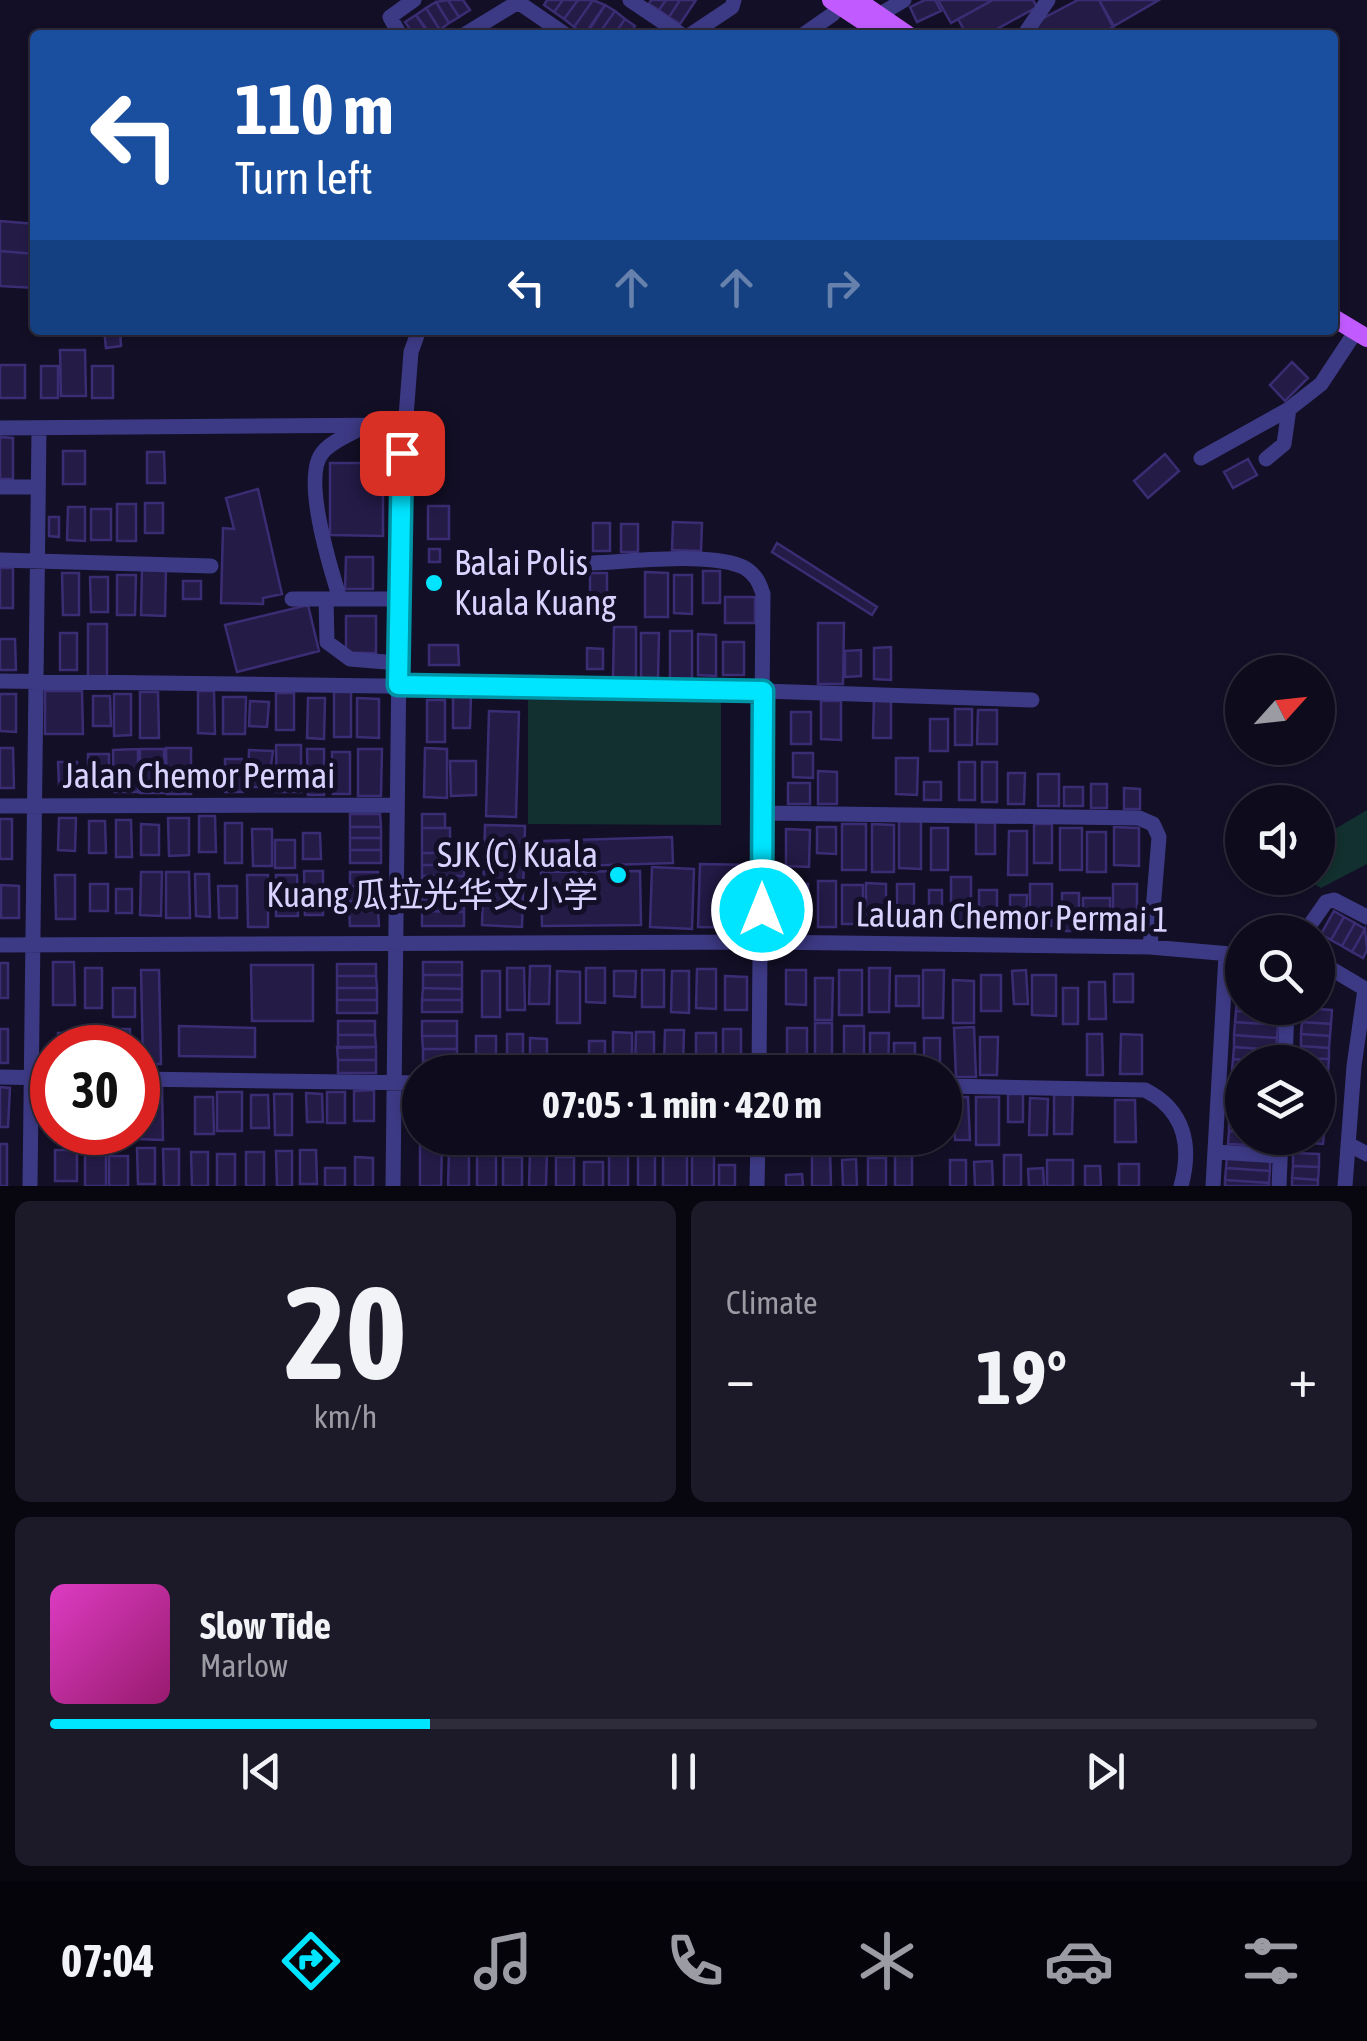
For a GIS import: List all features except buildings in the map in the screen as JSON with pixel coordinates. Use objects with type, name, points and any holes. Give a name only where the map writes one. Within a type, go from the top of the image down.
[{"type":"main road","points":[[842,1],[879,15],[901,30]]},
{"type":"main road","points":[[842,1],[878,30]]},
{"type":"main road","points":[[1338,321],[1361,335]]},
{"type":"street","points":[[397,30],[390,18],[414,0]]},
{"type":"street","points":[[630,0],[675,30]]},
{"type":"street","points":[[879,15],[904,0]]},
{"type":"street","points":[[1027,30],[1048,0]]},
{"type":"street","points":[[472,30],[516,1],[536,6],[561,30]]},
{"type":"street","points":[[809,30],[833,14],[842,1]]},
{"type":"street","points":[[697,30],[733,4]]},
{"type":"street","points":[[393,1186],[399,599],[404,424],[417,335]]},
{"type":"street","points":[[1201,458],[1289,409],[1321,384],[1361,335]]},
{"type":"street","points":[[1266,459],[1284,444],[1289,409]]},
{"type":"street","points":[[0,428],[404,424]]},
{"type":"street","points":[[367,425],[324,450],[316,462],[320,530],[333,599],[327,642],[350,660],[398,663]]},
{"type":"street","points":[[32,1025],[38,429]]},
{"type":"street","points":[[0,487],[38,487]]},
{"type":"street","points":[[0,560],[212,566]]},
{"type":"street","points":[[593,563],[717,561],[744,567],[758,578],[763,594],[759,1055]]},
{"type":"street","points":[[292,599],[399,599]]},
{"type":"street","points":[[0,681],[763,691],[1032,700]]},
{"type":"street","name":"Jalan Chemor Permai","points":[[0,806],[397,805]]},
{"type":"street","points":[[761,812],[1139,818],[1153,824],[1158,836],[1150,947]]},
{"type":"street","points":[[1315,915],[1334,900],[1367,917]]},
{"type":"street","name":"Laluan Chemor Permai 1","points":[[0,944],[762,942],[1150,947],[1225,954]]},
{"type":"street","points":[[1335,971],[1366,989],[1345,1186]]},
{"type":"street","points":[[1214,1186],[1228,1025]]},
{"type":"street","points":[[0,1077],[30,1078]]},
{"type":"street","points":[[160,1079],[402,1084]]},
{"type":"street","points":[[962,1086],[1144,1090],[1170,1108],[1185,1133],[1189,1157],[1182,1186]]},
{"type":"street","points":[[1348,1144],[1367,1154]]},
{"type":"street","points":[[1216,1152],[1280,1156],[1279,1186]]},
{"type":"street","points":[[30,1186],[31,1155]]},
{"type":"street","points":[[758,1155],[758,1186]]},
{"type":"green space","points":[[528,700],[721,701],[721,825],[528,824]]},
{"type":"green space","points":[[1367,810],[1367,864],[1335,881],[1335,829]]},
{"type":"place","name":"Balai Polis Kuala Kuang","points":[[434,583]]},
{"type":"place","name":"SJK (C) Kuala Kuang 瓜拉光华文小学","points":[[618,875]]},
{"type":"route","points":[[402,453],[398,685],[763,691],[762,910]]}]
